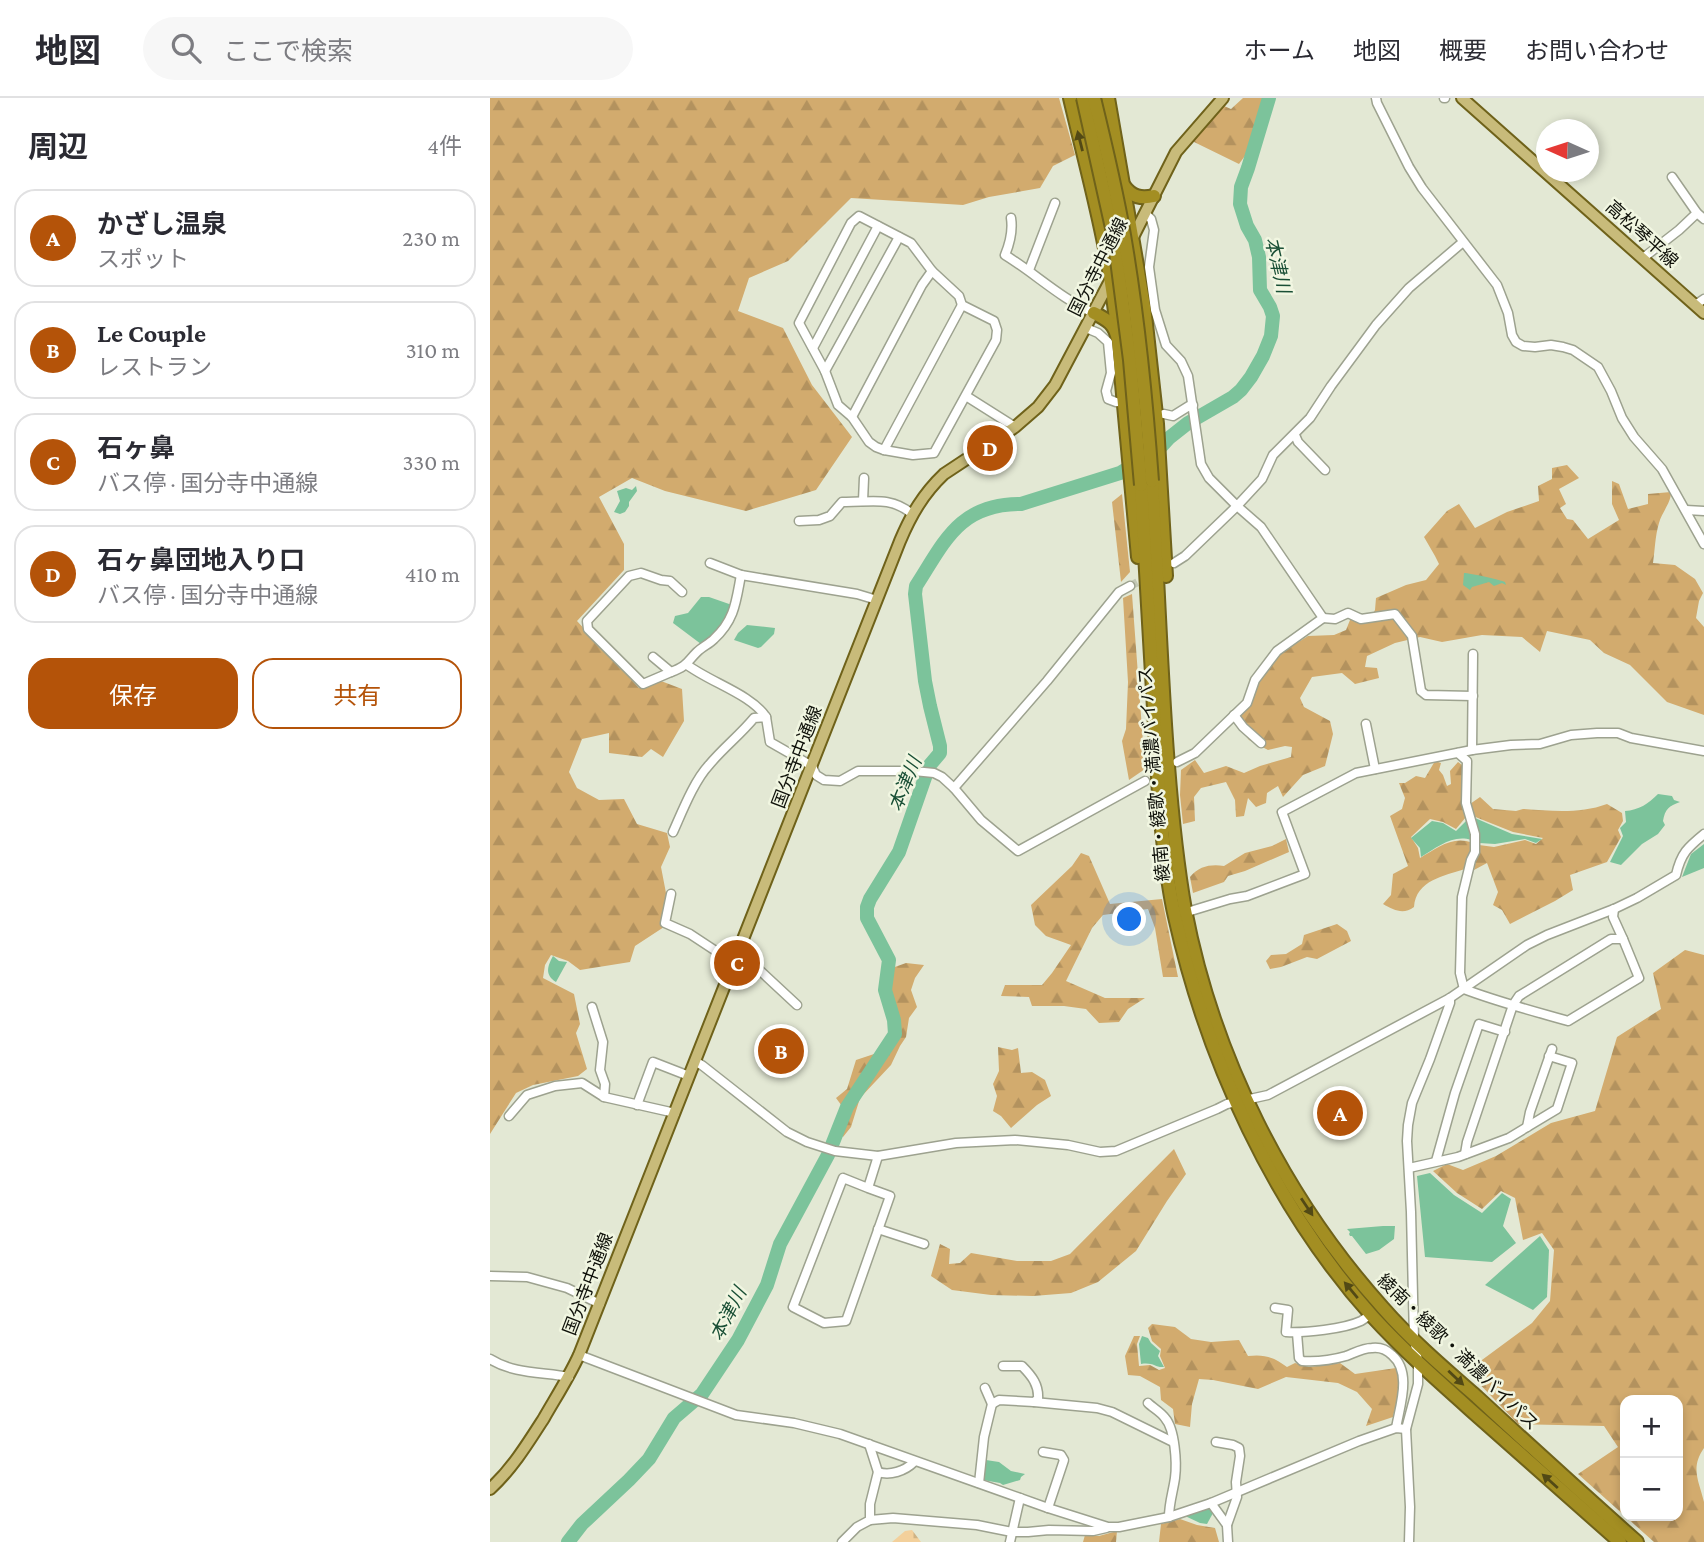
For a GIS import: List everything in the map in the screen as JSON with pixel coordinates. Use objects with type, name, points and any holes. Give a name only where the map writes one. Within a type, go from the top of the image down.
[{"type":"highway","points":[[1070,98],[1111,279],[1128,438],[1146,483]]},
{"type":"highway","name":"綾南・綾歌・満濃バイパス","points":[[1083,98],[1114,237],[1146,483]]},
{"type":"highway","name":"綾南・綾歌・満濃バイパス","points":[[1094,98],[1115,186],[1141,358],[1158,692],[1180,914],[1242,1101],[1283,1191],[1342,1279],[1370,1314],[1444,1386],[1620,1542]]},
{"type":"highway","points":[[1108,98],[1161,419],[1146,483],[1158,692]]},
{"type":"highway","points":[[1123,186],[1138,197],[1154,195]]},
{"type":"highway","points":[[1094,313],[1111,322],[1118,340]]},
{"type":"highway","name":"綾南・綾歌・満濃バイパス","points":[[1242,1101],[1320,1227],[1352,1272],[1385,1311],[1564,1478],[1637,1542]]},
{"type":"main road","name":"国分寺中通線","points":[[490,1489],[509,1470],[523,1449],[569,1377],[579,1354],[912,514],[944,474],[1029,417],[1047,396],[1094,313],[1175,152],[1223,98]]},
{"type":"main road","name":"高松琴平線","points":[[1462,98],[1701,306]]},
{"type":"street","points":[[1376,98],[1422,188],[1497,285],[1516,342],[1523,346],[1551,345],[1573,350],[1598,367],[1622,418],[1634,437],[1662,469],[1704,544]]},
{"type":"street","points":[[1643,258],[1700,216],[1672,177]]},
{"type":"street","points":[[1029,270],[1055,203]]},
{"type":"street","points":[[1145,213],[1151,219],[1154,230],[1149,267],[1155,310],[1166,345],[1181,361],[1188,376],[1201,464],[1209,478],[1261,527],[1323,618]]},
{"type":"street","points":[[859,216],[899,237],[911,243],[932,271],[958,296],[962,305],[994,321],[997,330],[996,340],[934,453],[913,455],[884,450],[869,442],[852,417],[838,405],[825,371],[799,323],[851,223],[859,216]]},
{"type":"street","points":[[1011,218],[1010,242],[1005,255],[1069,301],[1094,313]]},
{"type":"street","points":[[813,348],[878,226]]},
{"type":"street","points":[[825,371],[899,237]]},
{"type":"street","points":[[1174,563],[1185,556],[1262,479],[1273,455],[1310,418],[1376,325],[1409,288],[1463,242]]},
{"type":"street","points":[[852,417],[932,271]]},
{"type":"street","points":[[884,450],[962,305]]},
{"type":"street","points":[[1086,328],[1098,333],[1108,342],[1111,373],[1106,391],[1108,399],[1116,402]]},
{"type":"street","points":[[966,396],[1015,427]]},
{"type":"street","points":[[1161,419],[1173,416],[1189,406],[1193,408]]},
{"type":"street","points":[[1295,435],[1297,442],[1325,470]]},
{"type":"street","points":[[863,501],[864,478]]},
{"type":"street","points":[[799,521],[819,520],[830,516],[842,502],[887,502],[904,507],[912,514]]},
{"type":"street","points":[[1686,510],[1704,511]]},
{"type":"street","points":[[710,563],[741,575],[857,594],[877,600]]},
{"type":"street","points":[[682,592],[670,581],[641,573],[629,576],[587,621],[588,629],[643,684],[686,664],[698,650],[712,642],[725,628],[733,614],[741,575]]},
{"type":"street","points":[[954,788],[1119,592],[1130,586]]},
{"type":"street","points":[[1177,762],[1195,752],[1247,703],[1255,680],[1277,651],[1323,618],[1335,618],[1348,613],[1361,619],[1395,614],[1412,636],[1421,691],[1426,695],[1473,696]]},
{"type":"street","points":[[1472,750],[1473,654]]},
{"type":"street","points":[[653,657],[671,672]]},
{"type":"street","points":[[686,664],[697,673],[755,705],[766,717],[770,742],[812,766],[816,775],[824,780],[840,781],[858,771],[934,773],[954,788],[981,820],[1018,851],[1145,780]]},
{"type":"street","points":[[1234,715],[1261,743]]},
{"type":"street","points":[[673,832],[707,766],[754,718],[766,717]]},
{"type":"street","points":[[1366,724],[1375,769]]},
{"type":"street","points":[[1180,914],[1247,895],[1305,874],[1282,812],[1356,773],[1472,750],[1540,744],[1571,735],[1597,733],[1618,733],[1631,738],[1704,751]]},
{"type":"street","points":[[1458,753],[1467,761],[1466,803],[1475,834],[1475,852],[1462,897],[1460,973],[1464,989]]},
{"type":"street","points":[[695,1061],[787,1132],[824,1149],[878,1156],[956,1143],[1015,1140],[1116,1151],[1227,1104],[1268,1095],[1450,998],[1527,945],[1637,898],[1676,875],[1681,857],[1688,846],[1704,834]]},
{"type":"street","points":[[671,894],[665,923],[690,934],[734,962]]},
{"type":"street","points":[[1464,989],[1568,1021],[1639,978],[1613,917],[1614,909]]},
{"type":"street","points":[[1465,1154],[1513,1005],[1519,996],[1611,939],[1623,939]]},
{"type":"street","points":[[739,951],[797,1005]]},
{"type":"street","points":[[1409,1542],[1406,1429],[1418,1384],[1418,1361],[1414,1339],[1407,1141],[1410,1110],[1450,998]]},
{"type":"street","points":[[593,1007],[603,1042],[600,1070],[605,1084],[604,1097]]},
{"type":"street","points":[[1436,1161],[1451,1105],[1479,1024],[1505,1032]]},
{"type":"street","points":[[1409,1168],[1465,1154],[1508,1138],[1557,1109],[1572,1063],[1551,1052],[1527,1126]]},
{"type":"street","points":[[637,1105],[653,1062],[689,1076]]},
{"type":"street","points":[[509,1115],[527,1095],[555,1086],[582,1083],[604,1097],[675,1113]]},
{"type":"street","points":[[868,1188],[878,1156]]},
{"type":"street","points":[[843,1178],[868,1188],[890,1196],[845,1321],[824,1323],[793,1307],[843,1178]]},
{"type":"street","points":[[878,1229],[924,1244]]},
{"type":"street","points":[[490,1276],[527,1277],[567,1288],[600,1304]]},
{"type":"street","points":[[1275,1307],[1287,1310],[1286,1332],[1297,1333],[1339,1327],[1363,1320],[1370,1314]]},
{"type":"street","points":[[1297,1333],[1299,1358],[1302,1362],[1342,1357],[1371,1348],[1385,1349],[1397,1359],[1401,1366],[1403,1391],[1396,1428]]},
{"type":"street","points":[[579,1354],[736,1415],[794,1423],[840,1434],[914,1462],[1108,1527]]},
{"type":"street","points":[[490,1359],[500,1365],[537,1374],[569,1377]]},
{"type":"street","points":[[1003,1366],[1022,1366],[1032,1376],[1038,1390],[1038,1399],[1034,1402]]},
{"type":"street","points":[[979,1483],[984,1437],[992,1404],[985,1388]]},
{"type":"street","points":[[992,1404],[999,1400],[1097,1408],[1112,1412],[1173,1442]]},
{"type":"street","points":[[1148,1403],[1166,1418],[1171,1429],[1176,1466],[1169,1517]]},
{"type":"street","points":[[842,1542],[857,1527],[870,1520],[893,1518],[1028,1532],[1093,1531],[1169,1517],[1211,1503],[1359,1441],[1396,1428],[1406,1429]]},
{"type":"street","points":[[1216,1442],[1239,1448],[1240,1456],[1237,1497],[1227,1525],[1228,1542]]},
{"type":"street","points":[[869,1444],[878,1472],[870,1504],[870,1520]]},
{"type":"street","points":[[1043,1452],[1061,1455],[1064,1460],[1048,1508]]},
{"type":"street","points":[[878,1472],[887,1475],[909,1467],[914,1462]]},
{"type":"street","points":[[1010,1542],[1020,1498]]},
{"type":"street","points":[[1211,1503],[1227,1525]]},
{"type":"street","points":[[1080,1531],[1082,1519]]},
{"type":"green space","points":[[490,98],[1059,98],[1075,155],[1053,166],[1040,188],[989,197],[963,205],[851,198],[788,261],[749,278],[738,311],[783,328],[812,385],[852,437],[816,490],[746,511],[665,491],[632,478],[599,497],[624,544],[624,570],[577,621],[639,688],[661,681],[682,689],[684,721],[663,757],[651,749],[642,757],[609,753],[609,733],[582,739],[569,772],[577,788],[599,800],[624,799],[637,824],[667,833],[670,847],[661,867],[666,893],[664,927],[635,946],[630,962],[580,970],[568,961],[551,955],[545,965],[543,978],[574,994],[580,1024],[576,1033],[587,1069],[578,1076],[533,1085],[516,1093],[490,1134]]},
{"type":"green space","points":[[1243,98],[1263,98],[1250,149],[1239,164],[1192,141],[1224,106],[1231,109]]},
{"type":"green space","points":[[1567,465],[1579,478],[1559,489],[1566,504],[1560,508],[1567,519],[1573,520],[1588,539],[1619,520],[1612,504],[1612,481],[1619,484],[1628,509],[1648,504],[1648,494],[1671,492],[1660,519],[1653,563],[1675,565],[1695,579],[1703,593],[1696,618],[1704,627],[1704,715],[1667,702],[1630,665],[1604,653],[1590,640],[1547,631],[1540,652],[1522,637],[1482,635],[1442,642],[1420,637],[1395,643],[1367,656],[1365,667],[1377,668],[1379,678],[1355,684],[1342,673],[1312,677],[1300,698],[1304,707],[1330,721],[1333,734],[1325,766],[1303,775],[1283,797],[1278,786],[1267,793],[1266,803],[1256,807],[1248,798],[1244,816],[1236,817],[1235,800],[1226,782],[1201,788],[1194,797],[1195,821],[1183,824],[1181,770],[1195,760],[1204,773],[1226,766],[1244,773],[1291,757],[1292,747],[1268,750],[1249,740],[1235,722],[1249,707],[1259,682],[1278,655],[1308,636],[1334,635],[1346,630],[1350,620],[1369,621],[1375,610],[1376,598],[1426,580],[1439,564],[1424,537],[1447,511],[1459,504],[1475,528],[1507,512],[1539,501],[1538,486],[1552,479],[1552,468]]},
{"type":"green space","points":[[1122,494],[1130,572],[1121,582],[1112,502]]},
{"type":"green space","points":[[1132,594],[1145,769],[1129,780],[1122,741],[1126,729],[1128,682],[1123,598]]},
{"type":"green space","points":[[1435,761],[1441,763],[1439,770],[1447,786],[1451,784],[1450,771],[1458,762],[1465,767],[1463,804],[1466,817],[1456,829],[1430,819],[1411,837],[1418,848],[1420,858],[1445,844],[1458,841],[1472,843],[1471,854],[1465,869],[1432,880],[1420,891],[1414,907],[1398,911],[1383,904],[1391,895],[1393,874],[1408,866],[1390,816],[1402,809],[1405,798],[1399,783],[1405,783],[1416,776],[1425,778]]},
{"type":"green space","points":[[1480,797],[1493,809],[1516,811],[1576,811],[1607,804],[1622,813],[1623,821],[1618,830],[1621,837],[1607,862],[1570,875],[1573,890],[1510,924],[1502,910],[1493,905],[1498,892],[1487,863],[1474,870],[1479,845],[1494,847],[1525,840],[1536,844],[1543,838],[1513,832],[1473,816],[1470,804]]},
{"type":"green space","points":[[1286,839],[1289,852],[1193,893],[1190,877],[1197,870],[1224,866],[1245,853],[1272,846]]},
{"type":"green space","points":[[1081,853],[1089,856],[1110,904],[1162,899],[1178,977],[1163,977],[1155,928],[1148,909],[1103,915],[1092,928],[1066,981],[1105,998],[1145,998],[1128,1009],[1119,1022],[1099,1023],[1086,1009],[1032,1006],[1029,997],[1001,996],[1005,985],[1042,985],[1071,945],[1046,936],[1035,925],[1031,905],[1072,866]]},
{"type":"green space","points":[[1337,924],[1347,931],[1351,941],[1317,959],[1307,957],[1270,969],[1266,961],[1271,955],[1286,954],[1302,944],[1304,935]]},
{"type":"green space","points":[[1685,950],[1704,955],[1704,1448],[1697,1468],[1704,1502],[1704,1542],[1654,1542],[1631,1521],[1683,1521],[1683,1395],[1620,1395],[1620,1512],[1578,1474],[1618,1447],[1604,1426],[1518,1424],[1467,1371],[1532,1323],[1550,1301],[1554,1250],[1542,1233],[1523,1240],[1515,1198],[1501,1191],[1482,1209],[1457,1193],[1433,1171],[1447,1164],[1463,1170],[1496,1156],[1551,1123],[1595,1111],[1617,1037],[1661,1009],[1653,973]]},
{"type":"green space","points":[[906,963],[924,965],[911,990],[917,1007],[909,1018],[906,1037],[891,1065],[860,1098],[851,1127],[843,1137],[838,1132],[847,1113],[836,1098],[847,1089],[856,1060],[889,1049],[897,1035],[897,1021],[888,994],[888,982],[892,968]]},
{"type":"green space","points":[[998,1047],[1012,1050],[1018,1048],[1021,1073],[1032,1072],[1045,1080],[1051,1096],[1011,1128],[993,1111],[997,1096],[993,1084],[999,1071]]},
{"type":"green space","points":[[1174,1149],[1186,1174],[1136,1251],[1098,1282],[1071,1293],[991,1295],[952,1290],[931,1276],[940,1244],[950,1249],[949,1264],[960,1263],[971,1253],[1017,1261],[1051,1261],[1070,1254]]},
{"type":"green space","points":[[1152,1324],[1175,1327],[1191,1339],[1211,1342],[1239,1340],[1248,1356],[1269,1357],[1287,1367],[1295,1363],[1309,1367],[1340,1363],[1355,1374],[1396,1368],[1400,1386],[1393,1417],[1366,1426],[1372,1409],[1357,1392],[1338,1383],[1286,1377],[1258,1389],[1199,1379],[1192,1404],[1190,1427],[1175,1424],[1173,1409],[1161,1400],[1160,1387],[1140,1376],[1128,1375],[1125,1356],[1134,1336],[1140,1336],[1137,1344],[1139,1366],[1150,1365],[1159,1370],[1165,1368],[1160,1356],[1161,1349],[1152,1341],[1148,1328]]},
{"type":"green space","points":[[1180,1519],[1215,1528],[1219,1542],[1159,1542],[1161,1524]]},
{"type":"green space","points":[[912,1530],[921,1542],[892,1542],[905,1531]]},
{"type":"green space","points":[[1117,1531],[1116,1542],[1083,1542],[1085,1535],[1099,1536]]},
{"type":"shaded area","points":[[636,486],[637,491],[625,512],[614,512],[620,501],[617,491],[626,488],[632,490]]},
{"type":"shaded area","points":[[1464,573],[1502,581],[1506,585],[1502,583],[1494,586],[1489,582],[1470,590],[1463,585]]},
{"type":"shaded area","points":[[701,597],[732,605],[720,627],[701,644],[673,623],[675,616],[688,613]]},
{"type":"shaded area","points":[[747,625],[775,628],[774,634],[758,648],[734,640]]},
{"type":"shaded area","points":[[1658,794],[1672,796],[1680,802],[1666,811],[1663,821],[1665,825],[1621,865],[1610,862],[1623,836],[1620,828],[1626,822],[1625,811],[1643,806]]},
{"type":"shaded area","points":[[1475,818],[1512,834],[1542,839],[1536,843],[1525,839],[1495,844],[1479,843]]},
{"type":"shaded area","points":[[1467,820],[1471,840],[1451,840],[1421,857],[1420,848],[1411,838],[1432,821],[1443,823],[1456,831]]},
{"type":"shaded area","points":[[1704,844],[1704,868],[1682,877],[1691,854]]},
{"type":"shaded area","points":[[553,956],[559,961],[567,962],[556,982],[548,971]]},
{"type":"shaded area","points":[[1430,1173],[1454,1195],[1482,1213],[1502,1193],[1511,1199],[1503,1226],[1516,1243],[1492,1262],[1425,1257],[1417,1176]]},
{"type":"shaded area","points":[[1395,1226],[1394,1239],[1379,1250],[1366,1254],[1347,1229]]},
{"type":"shaded area","points":[[1540,1236],[1549,1250],[1547,1297],[1533,1310],[1485,1285]]},
{"type":"shaded area","points":[[1142,1336],[1148,1338],[1160,1351],[1158,1356],[1164,1367],[1141,1364],[1139,1344]]},
{"type":"shaded area","points":[[986,1460],[999,1462],[1011,1471],[1025,1474],[1020,1480],[1003,1485],[983,1480]]},
{"type":"shaded area","points":[[1210,1508],[1213,1513],[1207,1524],[1183,1515]]},
{"type":"waterway","name":"本津川","points":[[568,1542],[582,1524],[649,1459],[674,1418],[702,1394],[738,1340],[767,1285],[780,1244],[828,1155],[847,1107],[895,1034],[894,1020],[885,990],[889,960],[867,918],[867,907],[899,852],[929,766],[940,753],[925,681],[916,586],[946,540],[968,518],[983,510],[1021,504],[1120,473],[1158,450],[1188,423],[1233,397],[1251,377],[1263,356],[1271,336],[1273,316],[1260,290],[1259,257],[1240,204],[1241,187],[1269,98]]},
{"type":"tunnel","points":[[1130,586],[1150,576]]},
{"type":"place","name":"石ヶ鼻団地入り口","points":[[990,448]]},
{"type":"place","name":"石ヶ鼻","points":[[737,963]]},
{"type":"place","name":"Le Couple","points":[[781,1051]]},
{"type":"place","name":"かざし温泉","points":[[1340,1113]]}]
